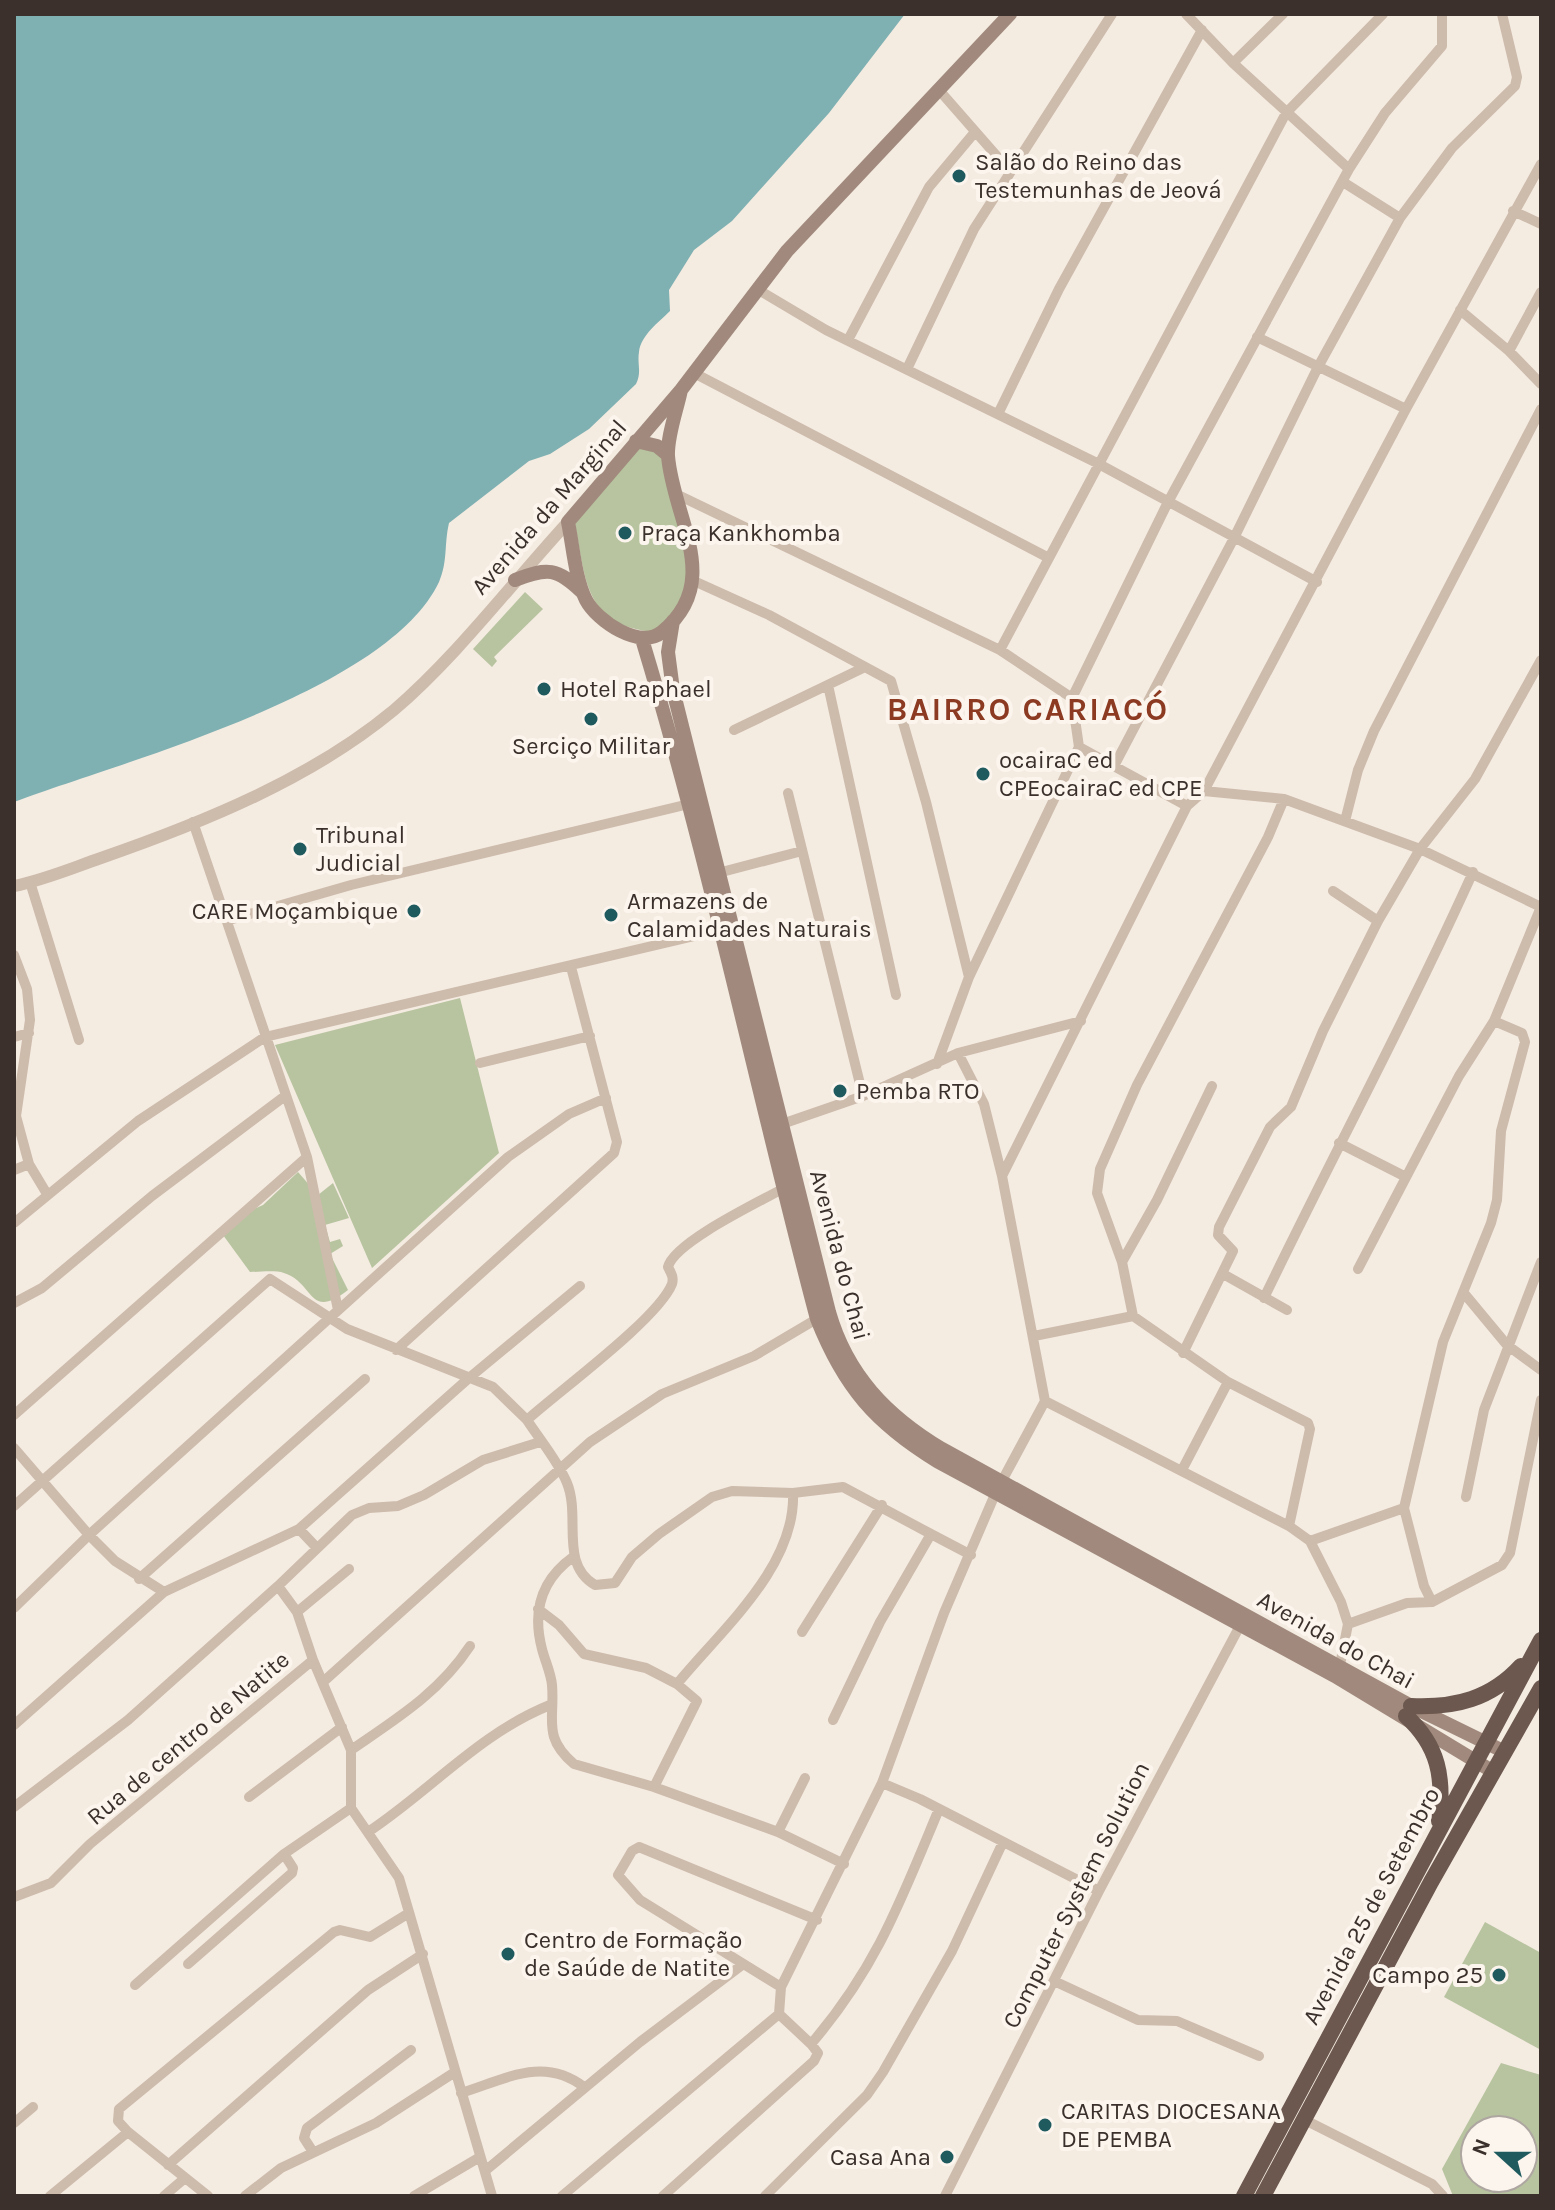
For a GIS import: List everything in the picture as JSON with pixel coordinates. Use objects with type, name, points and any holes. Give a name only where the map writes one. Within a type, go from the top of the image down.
[{"type":"highway","name":"Avenida 25 de Setembro","points":[[1263,2196],[1303,2119],[1306,2096],[1438,1830],[1541,1640]]},
{"type":"highway","points":[[1438,1830],[1438,1759],[1409,1711],[1455,1706],[1470,1701],[1499,1685],[1531,1656]]},
{"type":"highway","name":"Avenida 25 de Setembro","points":[[1244,2196],[1306,2096],[1541,1688]]},
{"type":"main road","name":"Avenida da Marginal","points":[[568,522],[681,390],[757,289],[832,199],[1010,14]]},
{"type":"main road","points":[[681,390],[668,455],[694,581]]},
{"type":"main road","points":[[636,441],[657,446],[668,455]]},
{"type":"main road","points":[[568,522],[583,592]]},
{"type":"main road","points":[[515,580],[552,571],[565,576],[583,592],[594,610],[626,634],[642,639],[657,635],[673,621]]},
{"type":"main road","name":"Avenida do Chai","points":[[694,581],[673,621],[669,670],[782,1124],[823,1316]]},
{"type":"main road","name":"Avenida do Chai","points":[[642,639],[689,804],[786,1187],[823,1316],[848,1361],[888,1412],[999,1486],[1409,1711],[1503,1751]]},
{"type":"main road","name":"Avenida do Chai","points":[[1244,1619],[1340,1665],[1492,1771]]},
{"type":"street","points":[[907,369],[974,229],[1009,170],[1112,14]]},
{"type":"street","points":[[1233,63],[1283,14]]},
{"type":"street","points":[[1000,650],[1286,113],[1383,14]]},
{"type":"street","points":[[937,1064],[969,977],[1079,747],[1072,698],[1168,502],[1349,169],[1385,113],[1442,46],[1442,14]]},
{"type":"street","points":[[1114,766],[1234,538],[1318,367],[1400,218],[1452,148],[1515,86],[1517,77],[1502,14]]},
{"type":"street","points":[[1188,15],[1233,63],[1349,169]]},
{"type":"street","points":[[998,414],[1059,289],[1202,30]]},
{"type":"street","points":[[939,90],[1009,170]]},
{"type":"street","points":[[848,340],[929,187],[975,132]]},
{"type":"street","points":[[1002,1176],[1187,806],[1204,791],[1406,409],[1541,164]]},
{"type":"street","points":[[1343,182],[1400,218]]},
{"type":"street","points":[[1513,211],[1541,224]]},
{"type":"street","points":[[757,289],[848,340],[1097,463],[1317,582]]},
{"type":"street","points":[[1509,351],[1541,292]]},
{"type":"street","points":[[1460,310],[1509,351],[1541,384]]},
{"type":"street","points":[[1257,337],[1406,409]]},
{"type":"street","points":[[694,373],[1047,557]]},
{"type":"street","points":[[1345,821],[1358,770],[1374,731],[1541,409]]},
{"type":"street","points":[[678,495],[1000,650],[1072,698]]},
{"type":"street","name":"Avenida da Marginal","points":[[14,886],[147,842],[324,760],[397,707],[568,522]]},
{"type":"street","points":[[694,581],[769,615],[891,681],[969,977]]},
{"type":"street","points":[[1183,1353],[1233,1251],[1218,1235],[1219,1227],[1270,1127],[1291,1107],[1328,1019],[1378,921],[1420,849],[1475,779],[1541,660]]},
{"type":"street","points":[[734,730],[863,668]]},
{"type":"street","points":[[828,685],[896,995]]},
{"type":"street","points":[[1079,747],[1187,806]]},
{"type":"street","points":[[1204,791],[1284,799],[1420,849],[1541,907],[1494,1021],[1459,1076],[1358,1269]]},
{"type":"street","points":[[788,793],[863,1096]]},
{"type":"street","points":[[1284,799],[1137,1085],[1100,1169],[1097,1193],[1122,1262],[1133,1316],[1228,1382],[1308,1423],[1310,1429],[1289,1526]]},
{"type":"street","points":[[229,920],[351,885],[689,804]]},
{"type":"street","points":[[193,822],[229,920],[307,1157],[338,1310]]},
{"type":"street","points":[[718,873],[802,851]]},
{"type":"street","points":[[1264,1298],[1339,1143],[1419,991],[1473,872]]},
{"type":"street","points":[[30,882],[79,1040]]},
{"type":"street","points":[[1333,891],[1378,921]]},
{"type":"street","points":[[14,1223],[138,1121],[265,1037],[720,930]]},
{"type":"street","points":[[14,955],[30,1003],[29,1033],[15,1116],[29,1164],[47,1194]]},
{"type":"street","points":[[396,1350],[611,1156],[617,1142],[571,967]]},
{"type":"street","points":[[782,1124],[863,1096],[958,1053],[1081,1021]]},
{"type":"street","points":[[1432,1602],[1424,1586],[1404,1508],[1437,1362],[1494,1211],[1501,1131],[1525,1042],[1522,1033],[1494,1021]]},
{"type":"street","points":[[14,1037],[29,1033]]},
{"type":"street","points":[[480,1063],[590,1036]]},
{"type":"street","points":[[562,2196],[779,2014],[781,1987],[817,1920],[882,1783],[922,1668],[999,1486],[1045,1401],[1002,1176],[984,1104],[958,1053]]},
{"type":"street","points":[[1122,1262],[1157,1200],[1212,1086]]},
{"type":"street","points":[[14,1303],[42,1288],[152,1196],[285,1096]]},
{"type":"street","points":[[14,1608],[89,1535],[327,1319],[361,1293],[508,1157],[569,1114],[606,1098]]},
{"type":"street","points":[[1339,1143],[1406,1177]]},
{"type":"street","points":[[14,1415],[307,1157]]},
{"type":"street","points":[[14,1170],[29,1164]]},
{"type":"street","points":[[527,1420],[565,1385],[610,1351],[654,1307],[671,1286],[673,1275],[668,1267],[672,1257],[697,1238],[786,1187]]},
{"type":"street","points":[[1466,1497],[1484,1410],[1541,1262]]},
{"type":"street","points":[[1223,1274],[1287,1310]]},
{"type":"street","points":[[14,1506],[265,1280],[276,1280],[327,1319],[396,1350],[493,1387],[527,1420],[567,1483],[573,1506],[573,1557],[588,1581],[603,1586],[615,1583],[632,1557],[659,1534],[720,1493],[793,1493],[843,1487],[882,1505],[971,1555]]},
{"type":"street","points":[[14,1725],[164,1592],[299,1529],[469,1378],[580,1286]]},
{"type":"street","points":[[1463,1292],[1507,1345],[1541,1370]]},
{"type":"street","points":[[323,1682],[599,1435],[662,1394],[754,1356],[823,1316]]},
{"type":"street","points":[[1034,1336],[1133,1316]]},
{"type":"street","points":[[139,1579],[365,1379]]},
{"type":"street","points":[[1182,1470],[1228,1382]]},
{"type":"street","points":[[1348,1624],[1407,1603],[1432,1602],[1508,1559],[1541,1400]]},
{"type":"street","points":[[1045,1401],[1289,1526],[1310,1541],[1341,1602],[1348,1624],[1340,1665]]},
{"type":"street","points":[[14,1807],[128,1720],[359,1510],[398,1506],[424,1495],[483,1460],[540,1442]]},
{"type":"street","points":[[14,1448],[89,1535],[139,1579],[164,1592]]},
{"type":"street","points":[[677,1684],[761,1584],[778,1557],[793,1521],[793,1493]]},
{"type":"street","points":[[802,1632],[882,1505]]},
{"type":"street","points":[[1310,1541],[1404,1508]]},
{"type":"street","points":[[299,1529],[316,1547]]},
{"type":"street","points":[[833,1720],[880,1622],[931,1534]]},
{"type":"street","points":[[573,1557],[556,1569],[543,1590],[536,1625],[552,1683],[550,1705],[554,1737],[563,1755],[574,1764],[654,1787],[778,1832],[844,1864]]},
{"type":"street","points":[[297,1612],[349,1569]]},
{"type":"street","points":[[278,1586],[297,1612],[313,1660]]},
{"type":"street","points":[[538,1609],[593,1659],[646,1668],[677,1684],[695,1698],[698,1707],[654,1787]]},
{"type":"street","name":"Computer System Solution","points":[[945,2196],[1099,1891],[1244,1619]]},
{"type":"street","points":[[351,1750],[438,1687],[470,1646]]},
{"type":"street","name":"Rua de centro de Natite","points":[[14,1897],[51,1883],[90,1844],[313,1660],[351,1750],[351,1808]]},
{"type":"street","points":[[368,1832],[410,1804],[485,1740],[525,1715],[550,1705]]},
{"type":"street","points":[[249,1797],[342,1727]]},
{"type":"street","points":[[778,1832],[805,1778]]},
{"type":"street","points":[[882,1783],[1099,1891]]},
{"type":"street","points":[[135,1985],[284,1854],[351,1808],[399,1878],[492,2196]]},
{"type":"street","points":[[811,2044],[866,1972],[891,1925],[939,1809]]},
{"type":"street","points":[[765,2196],[867,2095],[883,2072],[952,1951],[1003,1842]]},
{"type":"street","points":[[781,1987],[640,1900],[618,1879],[619,1872],[635,1847],[817,1920]]},
{"type":"street","points":[[188,1964],[292,1873],[284,1854]]},
{"type":"street","points":[[208,2196],[128,2132],[116,2115],[123,2104],[327,1937],[340,1930],[370,1937],[409,1913]]},
{"type":"street","points":[[168,2165],[368,1990],[423,1954]]},
{"type":"street","points":[[485,2171],[584,2087],[742,1965]]},
{"type":"street","points":[[1054,1981],[1138,2020],[1177,2021],[1259,2056]]},
{"type":"street","points":[[663,2196],[809,2068],[818,2053],[779,2014]]},
{"type":"street","points":[[313,2152],[304,2138],[307,2128],[411,2050]]},
{"type":"street","points":[[461,2093],[539,2070],[566,2074],[584,2087]]},
{"type":"street","points":[[245,2196],[264,2179],[376,2123],[455,2072]]},
{"type":"street","points":[[14,2123],[33,2107]]},
{"type":"street","points":[[1303,2119],[1432,2184],[1443,2196]]},
{"type":"street","points":[[50,2196],[128,2132]]},
{"type":"street","points":[[414,2196],[480,2157]]},
{"type":"street","points":[[164,2196],[185,2178]]},
{"type":"green space","points":[[643,447],[665,457],[691,569],[679,609],[655,632],[615,621],[602,610],[587,582],[575,524],[637,449]]},
{"type":"green space","points":[[525,592],[543,609],[494,657],[497,661],[492,667],[473,649]]},
{"type":"green space","points":[[460,998],[499,1153],[372,1268],[275,1045]]},
{"type":"green space","points":[[298,1172],[318,1195],[333,1183],[349,1218],[325,1225],[330,1242],[340,1239],[343,1246],[330,1254],[348,1290],[325,1302],[318,1301],[294,1278],[284,1273],[250,1272],[223,1235],[241,1215],[263,1205]]},
{"type":"green space","name":"Campo 25","points":[[1485,1922],[1541,1953],[1541,2050],[1444,1997]]},
{"type":"green space","points":[[1501,2063],[1541,2075],[1541,2196],[1453,2196],[1442,2169],[1459,2138],[1459,2194],[1539,2194],[1539,2114],[1473,2114]]},
{"type":"water","points":[[14,14],[905,14],[829,113],[732,221],[694,250],[669,290],[670,311],[651,329],[640,346],[636,384],[589,429],[550,454],[529,461],[449,523],[444,567],[439,582],[410,621],[366,657],[310,689],[248,718],[14,802]]},
{"type":"place","name":"Salão do Reino das Testemunhas de Jeová","points":[[959,176]]},
{"type":"place","name":"Praça Kankhomba","points":[[625,533]]},
{"type":"place","name":"Hotel Raphael","points":[[544,689]]},
{"type":"place","name":"Serciço Militar","points":[[591,719]]},
{"type":"place","name":"ocairaC ed CPEocairaC ed CPE","points":[[983,774]]},
{"type":"place","name":"Tribunal Judicial","points":[[300,849]]},
{"type":"place","name":"CARE Moçambique","points":[[414,911]]},
{"type":"place","name":"Armazens de Calamidades Naturais","points":[[611,915]]},
{"type":"place","name":"Pemba RTO","points":[[840,1091]]},
{"type":"place","name":"Centro de Formação de Saúde de Natite","points":[[508,1954]]},
{"type":"place","name":"Campo 25","points":[[1499,1975]]},
{"type":"place","name":"CARITAS DIOCESANA DE PEMBA","points":[[1045,2125]]},
{"type":"place","name":"Casa Ana","points":[[947,2157]]},
{"type":"district","name":"BAIRRO CARIACÓ","points":[[1028,709]]}]
